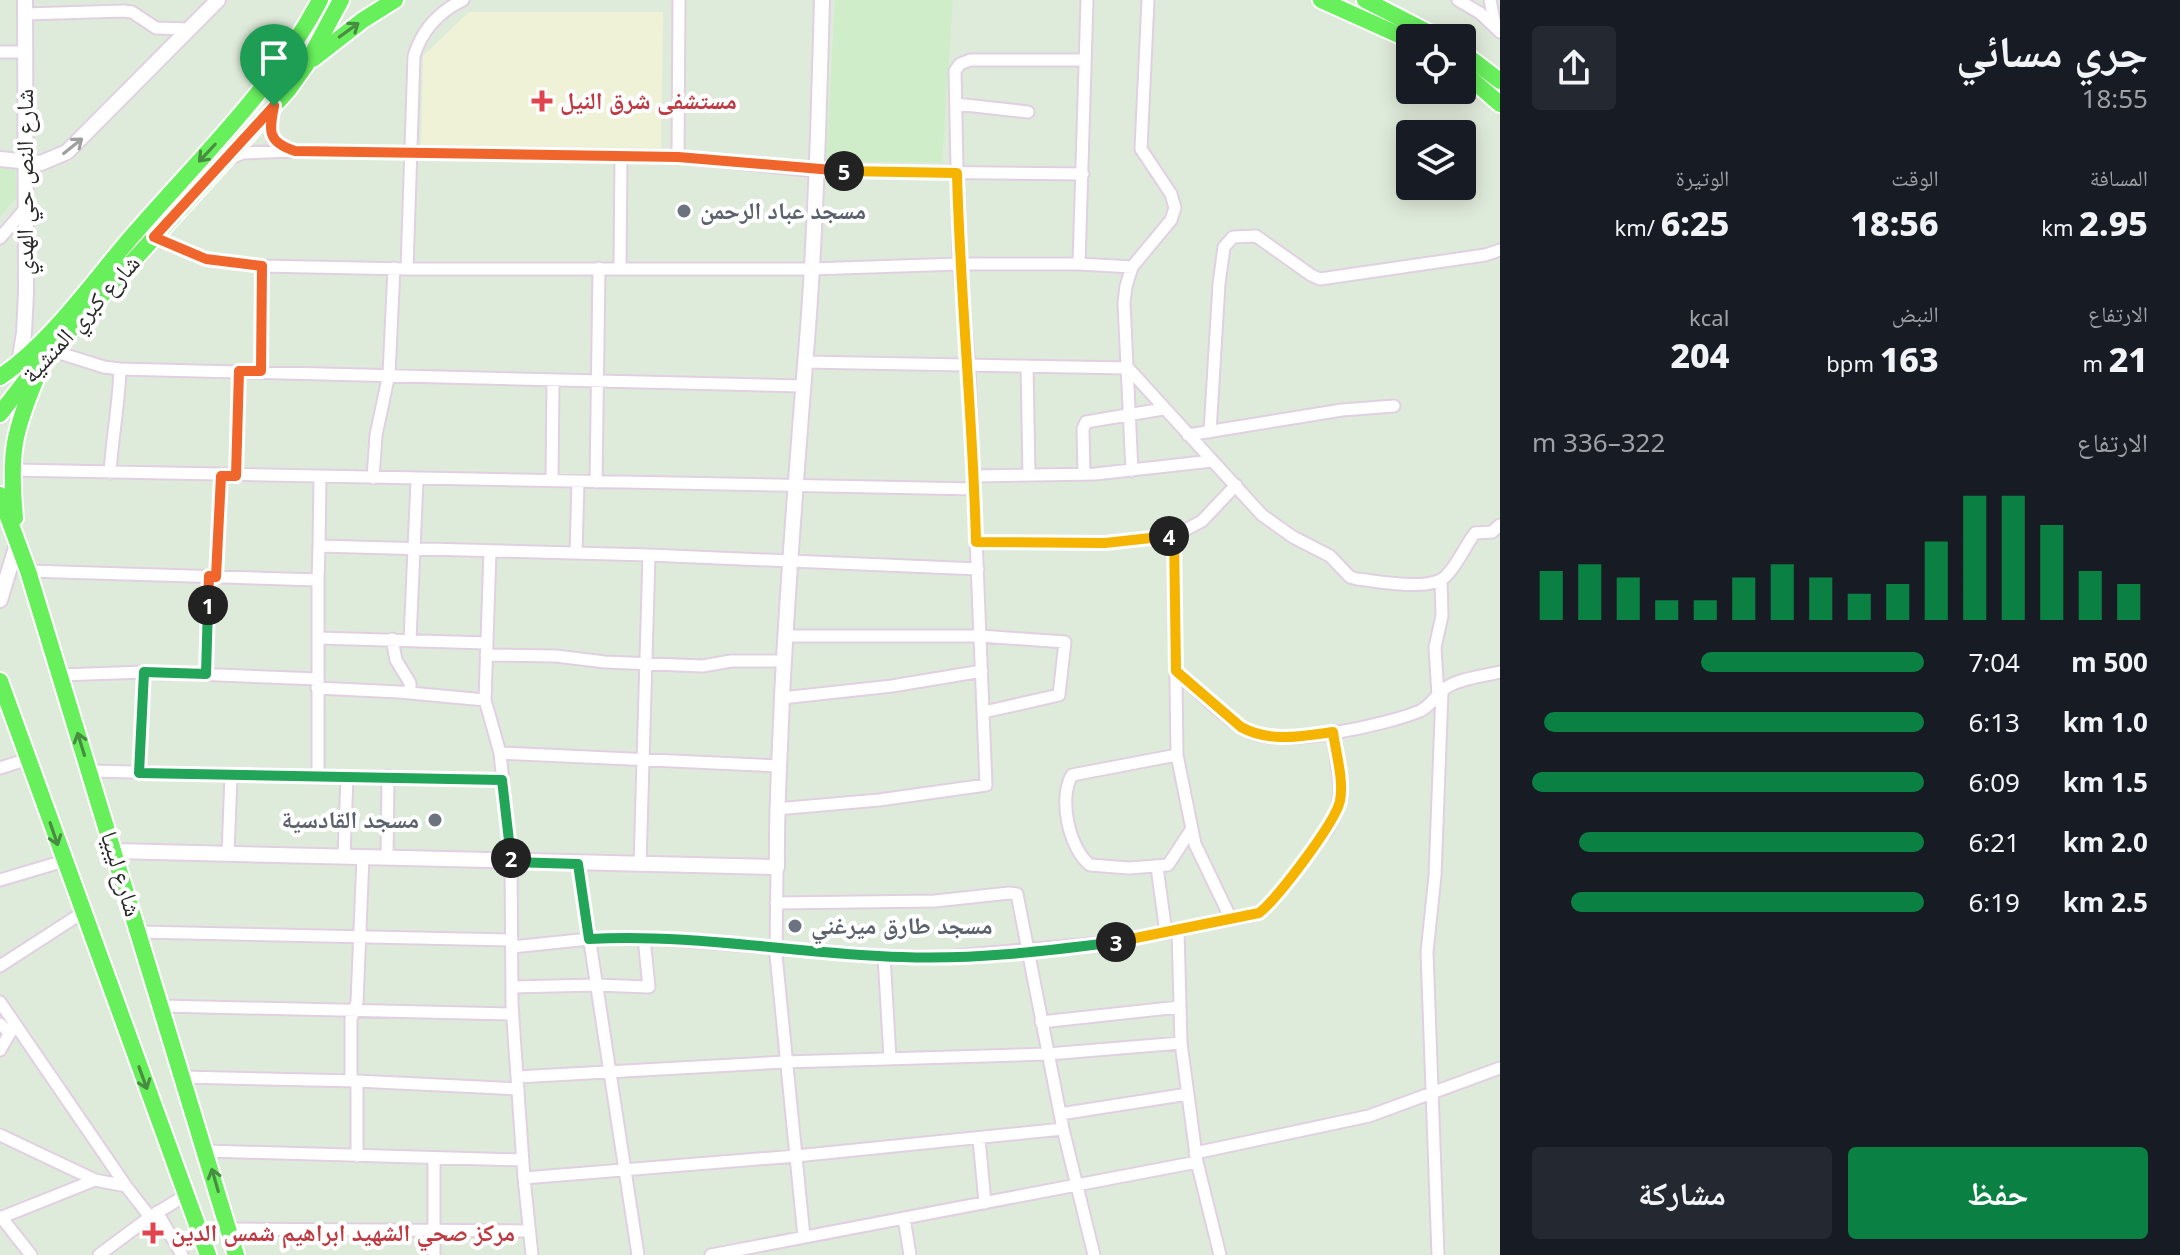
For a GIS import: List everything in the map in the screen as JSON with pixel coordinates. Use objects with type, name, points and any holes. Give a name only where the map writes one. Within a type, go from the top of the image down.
[{"type":"main road","name":"شارع كبري المنشية","points":[[0,377],[40,342],[233,125],[285,55],[320,0]]},
{"type":"main road","name":"شارع كبري المنشية","points":[[0,414],[18,389],[274,106],[306,65],[341,0]]},
{"type":"main road","points":[[306,65],[334,41],[395,0]]},
{"type":"main road","points":[[1321,0],[1396,34]]},
{"type":"main road","points":[[1365,0],[1412,24]]},
{"type":"main road","points":[[1476,63],[1500,81]]},
{"type":"main road","points":[[1476,83],[1500,104]]},
{"type":"main road","points":[[17,538],[12,470],[17,426],[48,356]]},
{"type":"main road","name":"شارع ليبيا","points":[[0,495],[28,571],[207,1151],[236,1255]]},
{"type":"main road","name":"شارع ليبيا","points":[[0,681],[208,1255]]},
{"type":"street","points":[[0,159],[41,163],[67,152],[218,0]]},
{"type":"street","points":[[407,269],[414,56],[420,36],[434,19],[463,0]]},
{"type":"street","points":[[678,157],[679,0]]},
{"type":"street","points":[[804,1237],[775,946],[776,809],[793,485],[805,362],[817,171],[822,0]]},
{"type":"street","points":[[1079,264],[1087,0]]},
{"type":"street","points":[[1132,471],[1124,303],[1126,286],[1132,267],[1171,220],[1175,208],[1171,194],[1141,149],[1148,0]]},
{"type":"street","points":[[1458,0],[1498,28]]},
{"type":"street","points":[[1490,0],[1498,28]]},
{"type":"street","points":[[25,7],[132,12],[156,28],[166,31],[188,29]]},
{"type":"street","name":"شارع النص حي الهدي","points":[[19,363],[25,318],[25,7]]},
{"type":"street","points":[[0,52],[25,52]]},
{"type":"street","points":[[776,809],[879,800],[986,785],[969,366],[959,264],[955,71],[960,64],[970,60],[1085,60]]},
{"type":"street","points":[[956,104],[1028,112]]},
{"type":"street","points":[[274,106],[273,139],[295,151]]},
{"type":"street","points":[[224,160],[243,153],[295,151],[678,157],[817,171],[1083,174]]},
{"type":"street","points":[[620,268],[621,157]]},
{"type":"street","points":[[0,238],[25,209]]},
{"type":"street","points":[[1210,432],[1219,284],[1224,247],[1233,237],[1256,236],[1320,279],[1485,255],[1500,250]]},
{"type":"street","points":[[154,237],[206,259],[262,266],[811,269],[1079,264],[1132,267]]},
{"type":"street","points":[[261,371],[262,266]]},
{"type":"street","points":[[373,478],[376,435],[389,374],[394,268]]},
{"type":"street","points":[[596,482],[599,268]]},
{"type":"street","points":[[48,356],[120,369],[802,386]]},
{"type":"street","points":[[805,362],[1128,368],[1262,515],[1330,556],[1350,577],[1413,584],[1441,580],[1475,533],[1492,532],[1500,525]]},
{"type":"street","points":[[1027,366],[1029,475]]},
{"type":"street","points":[[110,473],[112,435],[119,407],[120,369]]},
{"type":"street","points":[[236,476],[239,371]]},
{"type":"street","points":[[552,481],[553,380]]},
{"type":"street","points":[[1188,435],[1342,410],[1394,406]]},
{"type":"street","points":[[1084,474],[1083,429],[1086,422],[1163,409]]},
{"type":"street","points":[[974,476],[1132,471],[1212,461]]},
{"type":"street","points":[[12,470],[975,489]]},
{"type":"street","points":[[206,674],[221,476]]},
{"type":"street","points":[[318,777],[320,477]]},
{"type":"street","points":[[410,640],[417,480]]},
{"type":"street","points":[[576,553],[578,482]]},
{"type":"street","points":[[976,542],[1105,543],[1174,536],[1202,521],[1236,485]]},
{"type":"street","points":[[1174,536],[1177,755],[1191,830],[1204,866],[1231,919]]},
{"type":"street","points":[[0,600],[17,538]]},
{"type":"street","points":[[319,546],[649,555],[978,569]]},
{"type":"street","points":[[490,551],[485,700],[500,753],[511,862],[513,1014],[532,1255]]},
{"type":"street","points":[[640,865],[649,555]]},
{"type":"street","points":[[28,571],[318,580]]},
{"type":"street","points":[[1438,1255],[1427,952],[1435,876],[1440,694],[1435,647],[1442,616],[1441,580]]},
{"type":"street","points":[[785,636],[980,636],[1059,640],[1066,644],[1059,695],[984,712]]},
{"type":"street","points":[[318,638],[410,640],[645,665],[703,666],[731,661],[783,661]]},
{"type":"street","points":[[392,639],[396,660],[410,683],[410,693]]},
{"type":"street","points":[[782,698],[892,686],[982,671]]},
{"type":"street","points":[[1176,671],[1241,727],[1252,733],[1285,737],[1333,732],[1391,720],[1422,710],[1451,685],[1500,672]]},
{"type":"street","points":[[60,675],[144,672],[206,674],[485,700]]},
{"type":"street","points":[[139,773],[144,672]]},
{"type":"street","points":[[139,932],[512,944],[644,938],[884,956],[945,957],[1028,951],[1172,932],[1259,913],[1267,907],[1328,829],[1340,800],[1333,732]]},
{"type":"street","points":[[500,753],[778,766]]},
{"type":"street","points":[[1177,755],[1072,775],[1068,784],[1072,843],[1083,860],[1095,867],[1157,867],[1172,861],[1191,830]]},
{"type":"street","points":[[0,768],[28,759]]},
{"type":"street","points":[[89,771],[502,780]]},
{"type":"street","points":[[228,853],[231,776]]},
{"type":"street","points":[[387,858],[388,776]]},
{"type":"street","points":[[344,856],[347,777]]},
{"type":"street","points":[[114,851],[777,867]]},
{"type":"street","points":[[357,1156],[351,1019],[357,1002],[363,857]]},
{"type":"street","points":[[0,880],[64,861]]},
{"type":"street","points":[[578,864],[638,1255]]},
{"type":"street","points":[[1157,867],[1172,932],[1181,1043],[1196,1157],[1220,1255]]},
{"type":"street","points":[[776,903],[935,901],[1013,893],[1020,902],[1063,1129],[1094,1255]]},
{"type":"street","points":[[0,966],[82,913]]},
{"type":"street","points":[[512,987],[649,987],[644,938]]},
{"type":"street","points":[[884,956],[890,1058]]},
{"type":"street","points":[[0,1002],[8,1027],[126,1186],[154,1214],[182,1255]]},
{"type":"street","points":[[162,1006],[513,1014]]},
{"type":"street","points":[[1041,1022],[1179,1007]]},
{"type":"street","points":[[0,1050],[8,1027]]},
{"type":"street","points":[[183,1077],[517,1083],[610,1071],[1048,1054],[1181,1043]]},
{"type":"street","points":[[711,1255],[1077,1185],[1369,1116],[1500,1068]]},
{"type":"street","points":[[1060,1114],[1188,1094]]},
{"type":"street","points":[[524,1178],[796,1156],[1063,1129]]},
{"type":"street","points":[[0,1135],[95,1180],[126,1186]]},
{"type":"street","points":[[979,1139],[985,1203]]},
{"type":"street","points":[[207,1151],[523,1160]]},
{"type":"street","points":[[434,1159],[434,1255]]},
{"type":"street","points":[[31,1255],[1,1217],[95,1180]]},
{"type":"street","points":[[99,1255],[154,1214],[186,1195]]},
{"type":"street","points":[[904,1218],[910,1255]]},
{"type":"street","points":[[229,1229],[529,1231]]},
{"type":"shaded area","points":[[835,0],[953,0],[942,163],[826,161]]},
{"type":"shaded area","name":"مستشفى شرق النيل","points":[[469,12],[663,12],[661,148],[421,145],[423,56]]},
{"type":"shaded area","points":[[0,163],[15,167],[17,197],[0,217]]},
{"type":"place","name":"مستشفى شرق النيل","points":[[542,101]]},
{"type":"place","name":"مسجد عباد الرحمن","points":[[684,211]]},
{"type":"place","name":"مسجد القادسية","points":[[435,820]]},
{"type":"place","name":"مسجد طارق ميرغني","points":[[795,926]]},
{"type":"place","name":"مركز صحي الشهيد ابراهيم شمس الدين","points":[[153,1233]]},
{"type":"route","points":[[274,106],[271,122],[273,139],[295,151],[678,157],[817,171],[957,173],[959,264],[969,366],[976,542],[1105,543],[1174,536],[1176,671],[1252,733],[1285,737],[1333,732],[1340,800],[1328,829],[1275,898],[1259,913],[1111,942],[1028,951],[904,957],[644,938],[589,939],[578,864],[511,862],[502,780],[139,773],[144,672],[206,674],[209,576],[216,577],[221,476],[236,476],[239,371],[261,371],[262,266],[206,259],[154,237],[274,106]]}]
